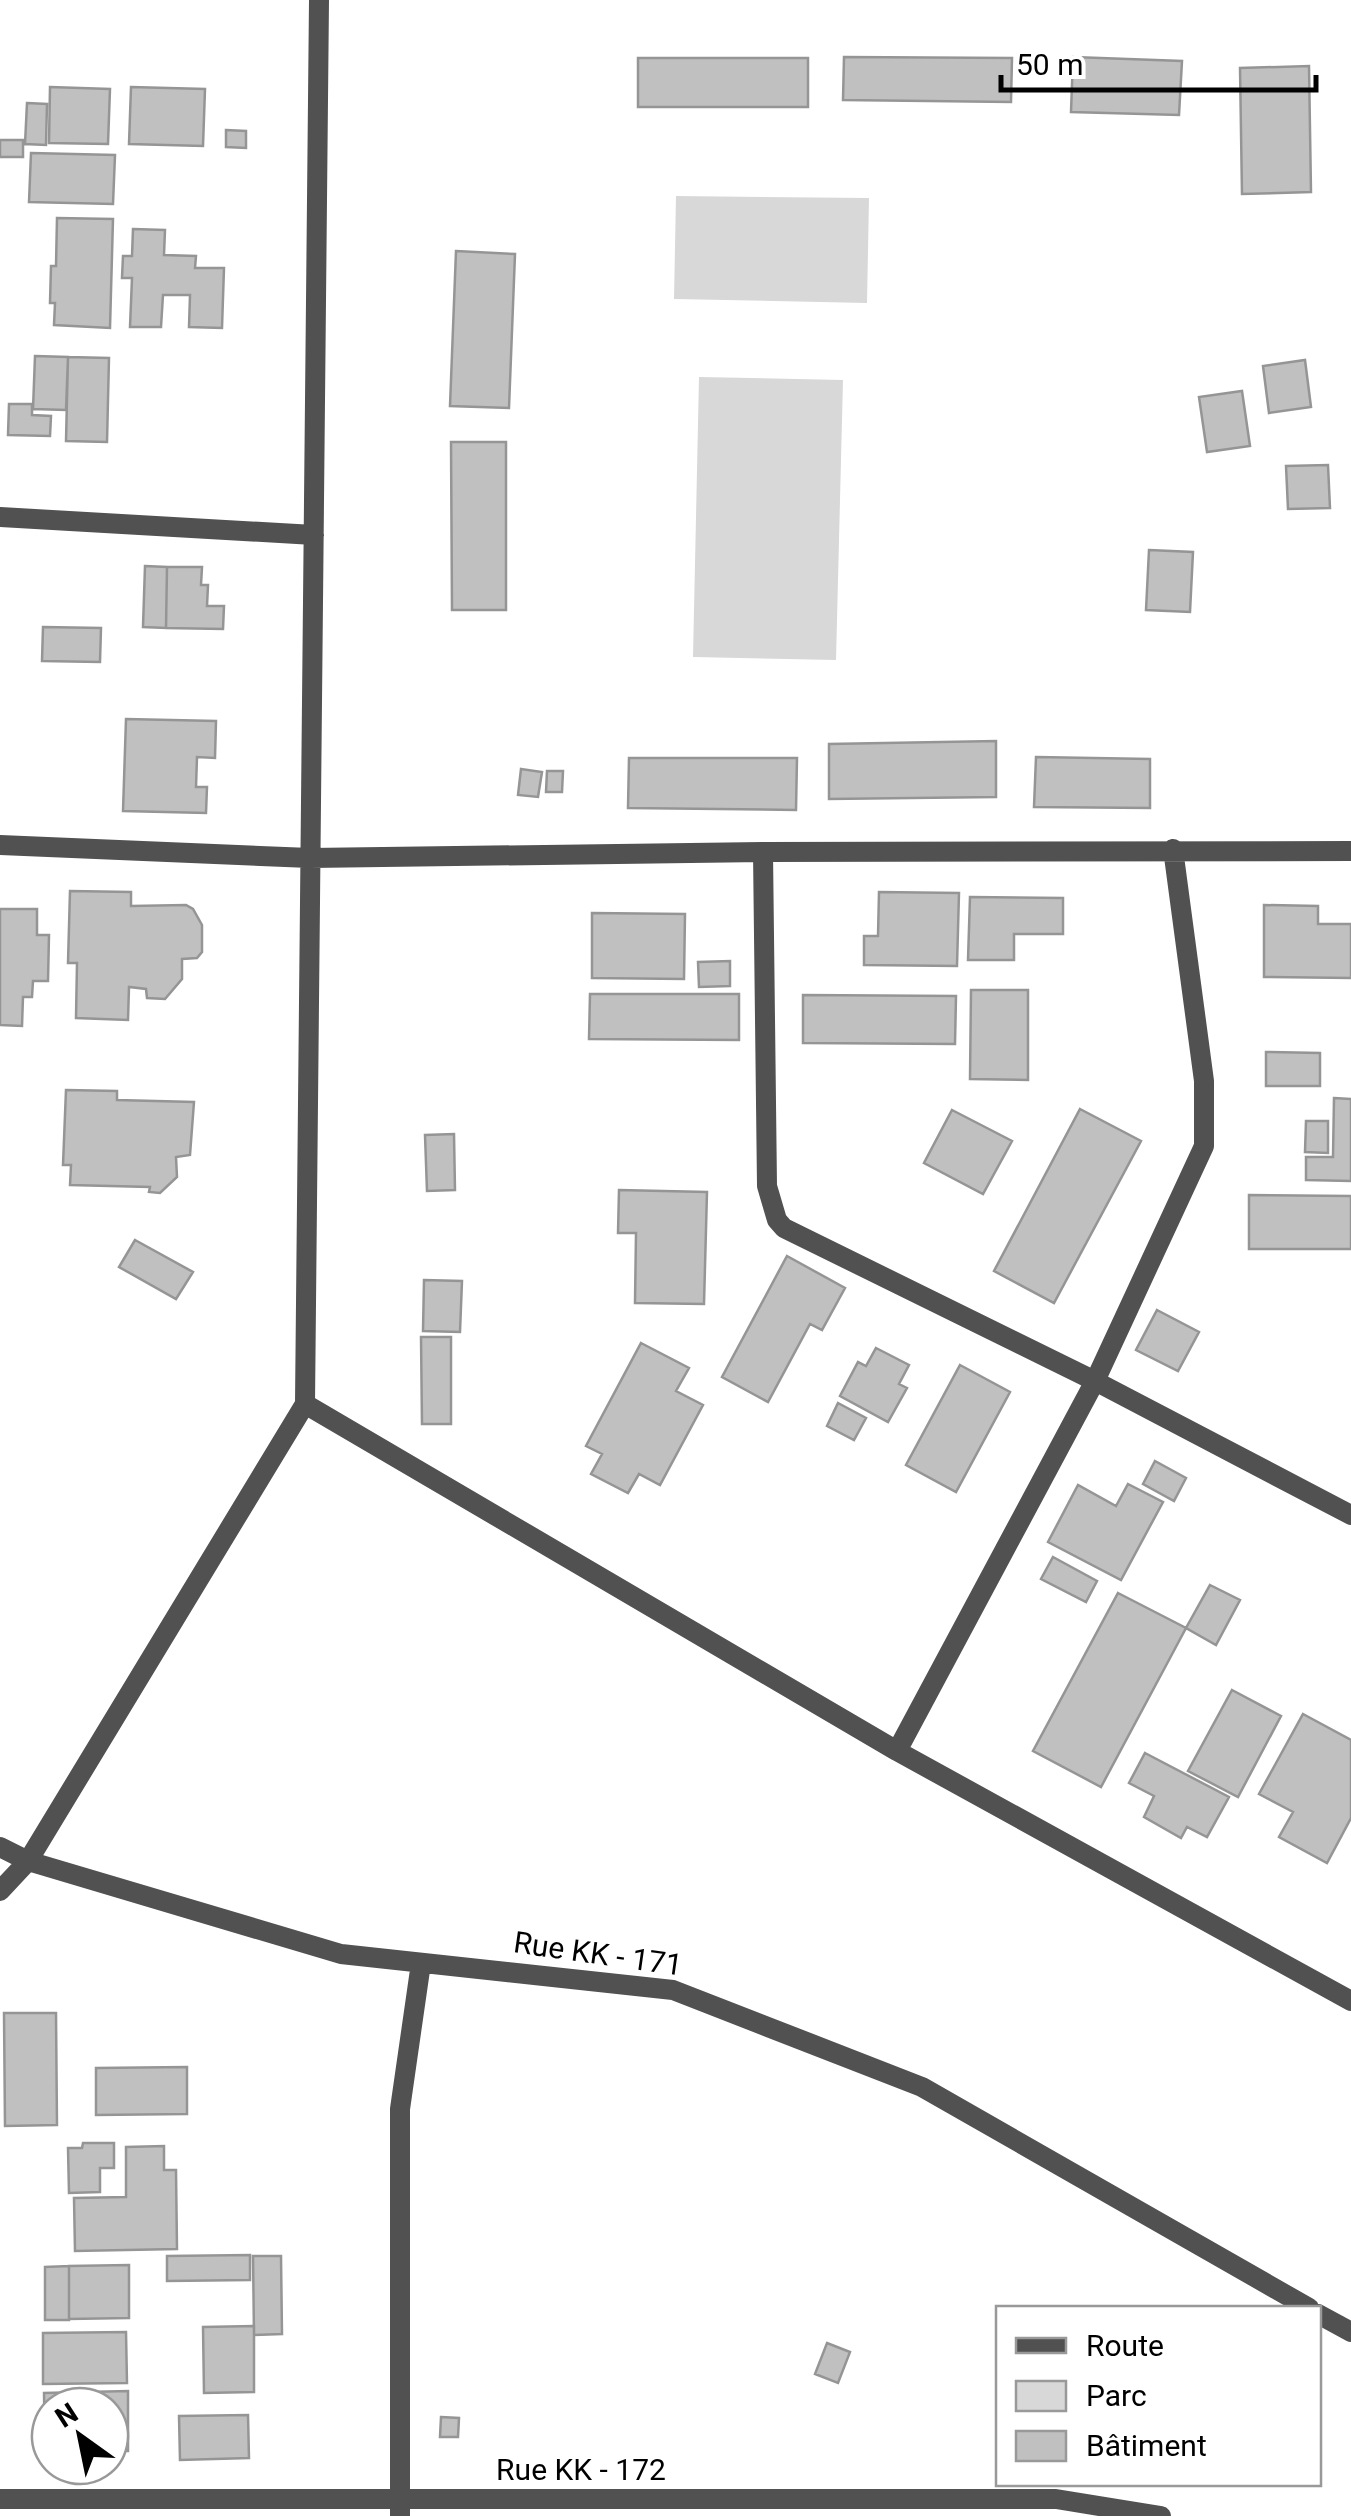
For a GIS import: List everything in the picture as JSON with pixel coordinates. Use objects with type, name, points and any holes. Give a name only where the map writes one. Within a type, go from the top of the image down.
[{"type":"street","points":[[0,1891],[28,1861],[305,1404],[320,0]]},
{"type":"street","points":[[0,517],[314,536]]},
{"type":"street","points":[[0,845],[310,858],[1174,849],[1351,851]]},
{"type":"street","points":[[897,1751],[1095,1381],[1204,1146],[1204,1081],[1174,849]]},
{"type":"street","points":[[763,852],[767,1186],[777,1220],[784,1228],[1095,1381],[1351,1515]]},
{"type":"street","points":[[305,1404],[897,1751],[1351,2002]]},
{"type":"street","name":"Rue KK - 171","points":[[0,1847],[28,1861],[340,1954],[673,1990],[922,2087],[1305,2306]]},
{"type":"street","points":[[400,2509],[400,2109],[421,1963]]},
{"type":"street","points":[[1321,2316],[1351,2332]]},
{"type":"street","name":"Rue KK - 172","points":[[0,2499],[400,2509],[1056,2498],[1161,2516]]},
{"type":"green space","points":[[676,196],[869,198],[867,303],[674,299]]},
{"type":"green space","points":[[699,377],[843,380],[836,660],[693,657]]},
{"type":"building","points":[[844,57],[1012,58],[1011,102],[843,100]]},
{"type":"building","points":[[1073,57],[1182,61],[1179,115],[1071,112]]},
{"type":"building","points":[[638,58],[808,58],[808,107],[638,107]]},
{"type":"building","points":[[1309,66],[1311,192],[1242,194],[1240,68]]},
{"type":"building","points":[[50,87],[110,89],[108,144],[49,143]]},
{"type":"building","points":[[131,87],[205,89],[203,146],[129,144]]},
{"type":"building","points":[[27,103],[47,104],[46,145],[25,144]]},
{"type":"building","points":[[226,130],[246,131],[246,148],[226,147]]},
{"type":"building","points":[[0,140],[23,140],[23,157],[0,157]]},
{"type":"building","points":[[31,153],[115,155],[113,204],[29,202]]},
{"type":"building","points":[[57,218],[113,219],[110,328],[54,325],[51,266],[56,266]]},
{"type":"building","points":[[133,229],[165,230],[164,255],[196,256],[195,268],[224,268],[222,328],[189,327],[190,295],[163,295],[161,327],[130,327],[132,278],[122,278],[123,256],[132,256]]},
{"type":"building","points":[[456,251],[515,254],[509,408],[450,406]]},
{"type":"building","points":[[35,356],[68,357],[66,410],[33,409]]},
{"type":"building","points":[[68,357],[109,358],[107,442],[66,441]]},
{"type":"building","points":[[1305,360],[1311,407],[1269,413],[1263,366]]},
{"type":"building","points":[[1242,391],[1250,446],[1207,452],[1199,397]]},
{"type":"building","points":[[9,404],[32,404],[32,415],[51,416],[50,436],[8,435]]},
{"type":"building","points":[[451,442],[506,442],[506,610],[452,610]]},
{"type":"building","points":[[1328,465],[1330,508],[1288,509],[1286,466]]},
{"type":"building","points":[[1149,550],[1193,552],[1190,612],[1146,610]]},
{"type":"building","points":[[145,566],[167,567],[166,628],[143,627]]},
{"type":"building","points":[[167,567],[202,567],[201,585],[208,585],[207,606],[224,606],[223,629],[166,628]]},
{"type":"building","points":[[43,627],[101,628],[100,662],[42,661]]},
{"type":"building","points":[[126,719],[216,721],[215,758],[197,757],[196,787],[207,787],[206,813],[123,811]]},
{"type":"building","points":[[996,741],[996,797],[829,799],[829,744]]},
{"type":"building","points":[[1036,757],[1150,759],[1150,808],[1034,807]]},
{"type":"building","points":[[629,758],[797,758],[796,810],[628,808]]},
{"type":"building","points":[[521,769],[542,772],[538,797],[518,795]]},
{"type":"building","points":[[547,771],[563,771],[562,792],[546,792]]},
{"type":"building","points":[[70,891],[131,892],[131,906],[186,905],[202,925],[202,952],[197,958],[182,959],[182,979],[165,999],[147,998],[146,989],[129,987],[128,1020],[76,1018],[77,963],[68,963]]},
{"type":"building","points":[[879,892],[959,893],[957,966],[864,965],[864,936],[878,936]]},
{"type":"building","points":[[970,897],[1063,898],[1063,934],[1014,934],[1014,960],[968,960]]},
{"type":"building","points":[[1264,905],[1318,906],[1318,924],[1351,924],[1351,978],[1264,977]]},
{"type":"building","points":[[0,909],[37,909],[37,935],[49,935],[48,981],[33,981],[32,997],[23,997],[22,1026],[0,1025]]},
{"type":"building","points":[[592,913],[685,914],[684,979],[592,978]]},
{"type":"building","points":[[730,961],[730,986],[699,987],[698,962]]},
{"type":"building","points":[[971,990],[1028,990],[1028,1080],[970,1079]]},
{"type":"building","points":[[590,994],[739,994],[739,1040],[589,1039]]},
{"type":"building","points":[[803,995],[956,996],[955,1044],[803,1043]]},
{"type":"building","points":[[1266,1052],[1320,1053],[1320,1086],[1266,1086]]},
{"type":"building","points":[[66,1090],[117,1091],[117,1100],[194,1102],[190,1155],[176,1157],[177,1177],[160,1193],[149,1192],[150,1187],[70,1185],[71,1165],[63,1165]]},
{"type":"building","points":[[1334,1098],[1351,1099],[1351,1181],[1306,1180],[1306,1157],[1333,1157]]},
{"type":"building","points":[[1080,1109],[1141,1141],[1054,1303],[994,1271]]},
{"type":"building","points":[[952,1110],[1012,1141],[983,1194],[924,1163]]},
{"type":"building","points":[[1306,1121],[1328,1121],[1328,1153],[1305,1152]]},
{"type":"building","points":[[454,1134],[455,1190],[427,1191],[425,1135]]},
{"type":"building","points":[[619,1190],[707,1192],[704,1304],[635,1303],[636,1233],[618,1233]]},
{"type":"building","points":[[1249,1195],[1351,1196],[1351,1249],[1249,1249]]},
{"type":"building","points":[[135,1240],[193,1272],[176,1299],[119,1267]]},
{"type":"building","points":[[787,1256],[845,1288],[822,1330],[810,1324],[768,1402],[722,1377]]},
{"type":"building","points":[[424,1280],[462,1281],[460,1332],[423,1331]]},
{"type":"building","points":[[1157,1310],[1199,1332],[1178,1371],[1136,1350]]},
{"type":"building","points":[[421,1337],[451,1337],[451,1424],[422,1424]]},
{"type":"building","points":[[641,1343],[689,1368],[676,1391],[703,1405],[660,1485],[639,1474],[628,1493],[591,1474],[602,1454],[586,1446]]},
{"type":"building","points":[[876,1348],[909,1365],[899,1384],[907,1388],[888,1422],[840,1396],[858,1362],[866,1366]]},
{"type":"building","points":[[960,1365],[1010,1392],[956,1492],[906,1465]]},
{"type":"building","points":[[838,1403],[866,1418],[854,1440],[827,1426]]},
{"type":"building","points":[[1155,1461],[1186,1478],[1174,1501],[1143,1484]]},
{"type":"building","points":[[1128,1484],[1163,1502],[1121,1580],[1048,1542],[1078,1485],[1116,1506]]},
{"type":"building","points":[[1053,1557],[1097,1581],[1086,1602],[1041,1579]]},
{"type":"building","points":[[1210,1585],[1240,1600],[1216,1645],[1186,1628]]},
{"type":"building","points":[[1118,1593],[1186,1628],[1101,1787],[1033,1751]]},
{"type":"building","points":[[1232,1690],[1281,1716],[1238,1797],[1188,1771]]},
{"type":"building","points":[[1303,1714],[1351,1740],[1351,1818],[1327,1863],[1279,1837],[1293,1812],[1259,1794]]},
{"type":"building","points":[[1145,1753],[1229,1797],[1207,1837],[1187,1827],[1181,1838],[1144,1817],[1154,1796],[1129,1783]]},
{"type":"building","points":[[4,2013],[56,2013],[57,2125],[5,2126]]},
{"type":"building","points":[[187,2067],[187,2114],[96,2115],[96,2068]]},
{"type":"building","points":[[83,2143],[114,2143],[114,2168],[100,2168],[100,2192],[69,2193],[68,2148],[82,2148]]},
{"type":"building","points":[[164,2146],[164,2170],[176,2170],[177,2249],[75,2251],[74,2198],[126,2197],[126,2147]]},
{"type":"building","points":[[250,2255],[250,2280],[167,2281],[167,2256]]},
{"type":"building","points":[[253,2256],[281,2256],[282,2334],[254,2335]]},
{"type":"building","points":[[129,2265],[129,2318],[69,2319],[69,2266]]},
{"type":"building","points":[[69,2266],[69,2320],[45,2320],[45,2267]]},
{"type":"building","points":[[254,2326],[254,2392],[204,2393],[203,2327]]},
{"type":"building","points":[[126,2332],[127,2383],[43,2384],[43,2333]]},
{"type":"building","points":[[827,2343],[850,2352],[838,2383],[815,2374]]},
{"type":"building","points":[[248,2415],[249,2458],[180,2460],[179,2416]]},
{"type":"building","points":[[441,2417],[459,2418],[458,2437],[440,2437]]}]
